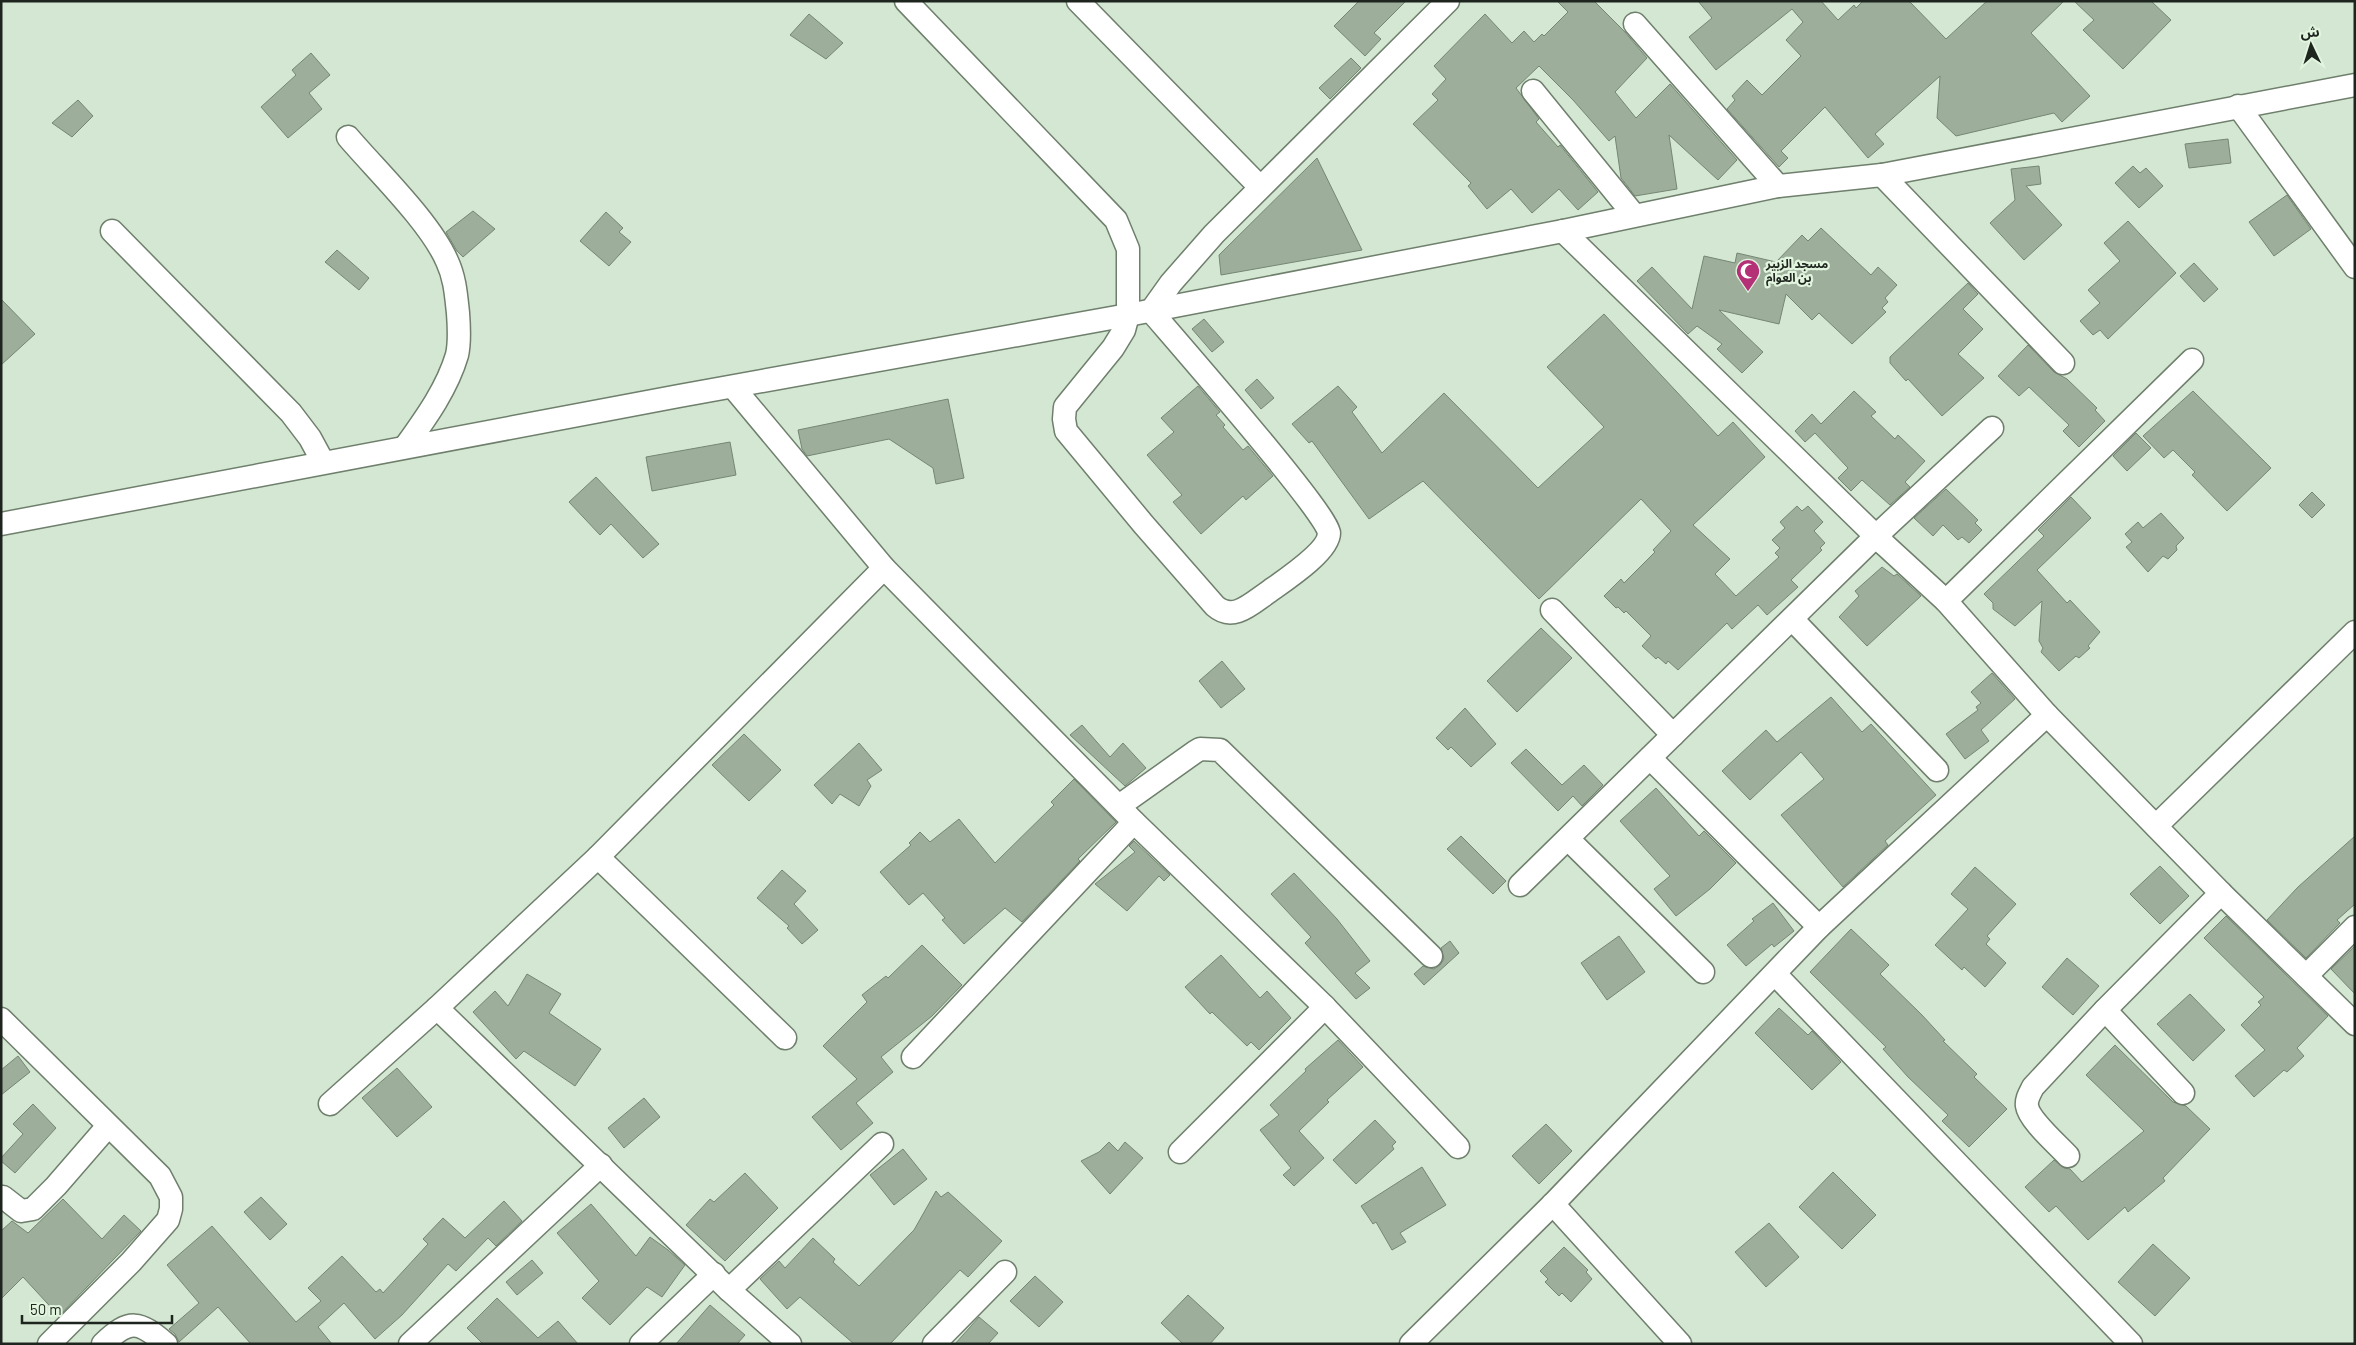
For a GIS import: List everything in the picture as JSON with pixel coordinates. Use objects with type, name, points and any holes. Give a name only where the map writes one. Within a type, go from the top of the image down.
[{"type":"street","points":[[906,1],[1116,220],[1128,248],[1128,315],[1124,330],[1113,348],[1065,408],[1066,431],[1144,525],[1215,606],[1222,612],[1238,612],[1314,557],[1326,544],[1329,532],[1323,520],[1275,459],[1151,310]]},
{"type":"street","points":[[1078,1],[1260,187]]},
{"type":"street","points":[[1151,310],[1191,258],[1448,1]]},
{"type":"street","points":[[1634,24],[1778,186]]},
{"type":"street","points":[[1,524],[323,462],[1128,315],[1563,232],[1634,215],[1778,186],[1882,174],[2355,85]]},
{"type":"street","points":[[1533,91],[1634,215]]},
{"type":"street","points":[[2238,106],[2355,267]]},
{"type":"street","points":[[348,137],[422,223],[447,260],[455,284],[459,326],[457,354],[426,418],[404,447]]},
{"type":"street","points":[[1882,174],[2063,363]]},
{"type":"street","points":[[112,231],[291,413],[310,438],[323,462]]},
{"type":"street","points":[[1563,232],[1876,536],[1946,601],[2047,715],[2221,893],[2355,1024]]},
{"type":"street","points":[[1946,601],[2192,360]]},
{"type":"street","points":[[733,387],[884,568],[1134,822],[1325,1007],[1458,1147]]},
{"type":"street","points":[[1520,886],[1876,536],[1992,428]]},
{"type":"street","points":[[330,1104],[437,1008],[598,857],[884,568]]},
{"type":"street","points":[[1552,610],[1673,735]]},
{"type":"street","points":[[1792,619],[1937,770]]},
{"type":"street","points":[[2156,826],[2355,632]]},
{"type":"street","points":[[1411,1344],[1553,1204],[1819,927],[2047,715]]},
{"type":"street","points":[[1119,806],[1194,752],[1200,749],[1220,750],[1431,956]]},
{"type":"street","points":[[1650,758],[1819,927]]},
{"type":"street","points":[[913,1057],[1134,822]]},
{"type":"street","points":[[1568,838],[1703,972]]},
{"type":"street","points":[[598,857],[785,1038]]},
{"type":"street","points":[[2068,1156],[2030,1115],[2027,1098],[2033,1087],[2105,1010],[2221,893]]},
{"type":"street","points":[[2306,976],[2355,927]]},
{"type":"street","points":[[1775,974],[2132,1344]]},
{"type":"street","points":[[1180,1152],[1325,1007]]},
{"type":"street","points":[[437,1008],[730,1290],[790,1344]]},
{"type":"street","points":[[2105,1010],[2183,1093]]},
{"type":"street","points":[[1,1019],[160,1176],[171,1197],[171,1209],[168,1220],[131,1262],[49,1344]]},
{"type":"street","points":[[3,1197],[21,1212],[33,1209],[56,1186],[108,1126]]},
{"type":"street","points":[[730,1290],[882,1144]]},
{"type":"street","points":[[410,1344],[601,1165]]},
{"type":"street","points":[[1553,1204],[1680,1344]]},
{"type":"street","points":[[934,1344],[1005,1272]]},
{"type":"street","points":[[642,1344],[714,1274]]},
{"type":"street","points":[[103,1344],[120,1330],[138,1325],[145,1326],[166,1344]]},
{"type":"building","points":[[1359,1],[1406,1],[1374,33],[1381,39],[1365,56],[1334,26]]},
{"type":"building","points":[[1557,1],[1594,1],[1624,31],[1647,58],[1615,92],[1636,118],[1670,84],[1737,160],[1718,180],[1669,135],[1677,189],[1635,196],[1621,178],[1615,136],[1609,141],[1573,100],[1539,66],[1516,88],[1539,119],[1536,122],[1558,147],[1560,145],[1598,192],[1578,210],[1559,189],[1532,213],[1511,189],[1487,209],[1468,186],[1471,183],[1413,124],[1438,100],[1432,94],[1446,79],[1434,66],[1485,14],[1512,43],[1524,31],[1534,42],[1542,34],[1544,36],[1568,12]]},
{"type":"building","points":[[1698,1],[1821,1],[1838,20],[1854,5],[1856,8],[1863,1],[1909,1],[1946,39],[1987,1],[2064,1],[2031,33],[2090,96],[2062,122],[2054,113],[1956,136],[1937,118],[1940,76],[1875,134],[1884,144],[1868,158],[1825,107],[1781,151],[1788,158],[1779,167],[1727,109],[1735,100],[1732,96],[1747,80],[1762,95],[1801,56],[1786,40],[1803,22],[1792,9],[1716,70],[1689,37],[1712,18]]},
{"type":"building","points":[[2074,1],[2151,1],[2171,20],[2123,69],[2083,30],[2094,20]]},
{"type":"building","points":[[809,14],[843,43],[826,59],[790,35]]},
{"type":"building","points":[[311,53],[330,75],[309,93],[322,109],[288,138],[261,107],[296,75],[292,70]]},
{"type":"building","points":[[1351,58],[1361,68],[1330,99],[1319,88]]},
{"type":"building","points":[[78,100],[93,116],[72,137],[52,123]]},
{"type":"building","points":[[2228,139],[2231,163],[2189,168],[2185,144]]},
{"type":"building","points":[[1317,158],[1362,250],[1221,275],[1219,255]]},
{"type":"building","points":[[2039,166],[2041,184],[2026,186],[2062,225],[2024,260],[1990,223],[2015,200],[2011,169]]},
{"type":"building","points":[[2133,166],[2140,173],[2146,168],[2163,186],[2139,208],[2115,183]]},
{"type":"building","points":[[2287,195],[2311,229],[2274,256],[2249,222]]},
{"type":"building","points":[[473,211],[495,229],[463,257],[457,251],[446,232]]},
{"type":"building","points":[[606,212],[623,228],[619,232],[631,242],[609,266],[580,241]]},
{"type":"building","points":[[2128,221],[2176,273],[2108,339],[2100,330],[2093,335],[2080,321],[2100,303],[2088,290],[2120,261],[2104,243]]},
{"type":"building","points":[[1821,228],[1871,275],[1878,267],[1897,285],[1885,298],[1888,302],[1882,308],[1886,312],[1852,344],[1819,313],[1812,320],[1786,294],[1779,324],[1719,310],[1763,352],[1742,373],[1717,349],[1722,344],[1697,326],[1688,334],[1637,281],[1652,267],[1692,309],[1704,256],[1735,263],[1737,253],[1776,262],[1802,235],[1808,241]]},
{"type":"building","points":[[337,250],[369,278],[359,290],[325,262]]},
{"type":"building","points":[[2194,263],[2218,289],[2204,302],[2180,276]]},
{"type":"building","points":[[1968,283],[1978,294],[1963,309],[1983,329],[1958,354],[1984,378],[1942,416],[1908,379],[1906,381],[1890,363],[1890,357]]},
{"type":"building","points":[[1,299],[35,334],[1,365]]},
{"type":"building","points":[[1604,314],[1718,436],[1733,422],[1765,457],[1693,525],[1730,559],[1715,574],[1736,596],[1779,557],[1775,553],[1780,548],[1772,540],[1785,528],[1780,522],[1797,506],[1802,511],[1808,506],[1823,522],[1814,531],[1825,543],[1820,548],[1822,550],[1791,580],[1798,587],[1767,615],[1758,605],[1732,629],[1727,623],[1678,670],[1668,661],[1666,664],[1658,657],[1656,659],[1642,646],[1651,636],[1626,611],[1624,613],[1618,607],[1616,608],[1604,596],[1621,579],[1624,583],[1655,552],[1653,550],[1671,531],[1641,499],[1539,599],[1423,481],[1369,519],[1312,441],[1309,443],[1292,424],[1338,386],[1357,407],[1352,412],[1382,453],[1444,393],[1538,488],[1604,427],[1547,367]]},
{"type":"building","points":[[1204,319],[1224,342],[1212,352],[1192,329]]},
{"type":"building","points":[[2028,345],[2054,372],[2067,379],[2097,408],[2095,410],[2105,421],[2079,447],[2063,431],[2069,425],[2029,387],[2019,396],[1998,376]]},
{"type":"building","points":[[1257,379],[1274,398],[1261,409],[1245,390]]},
{"type":"building","points":[[1198,386],[1220,412],[1216,415],[1225,425],[1223,427],[1243,450],[1248,446],[1273,476],[1246,500],[1243,496],[1201,534],[1173,502],[1182,495],[1147,455],[1174,432],[1161,418]]},
{"type":"building","points":[[1854,391],[1876,412],[1871,416],[1895,439],[1898,435],[1925,461],[1905,482],[1910,487],[1890,505],[1862,480],[1851,491],[1838,478],[1848,468],[1815,433],[1805,442],[1795,431],[1812,414],[1821,424]]},
{"type":"building","points":[[2193,391],[2271,468],[2227,511],[2192,475],[2195,472],[2173,450],[2164,458],[2143,436]]},
{"type":"building","points":[[948,399],[964,478],[936,484],[933,468],[889,439],[807,456],[802,449],[798,430]]},
{"type":"building","points":[[2136,433],[2151,448],[2127,471],[2113,456]]},
{"type":"building","points":[[730,442],[736,475],[652,491],[646,457]]},
{"type":"building","points":[[596,477],[659,544],[643,558],[611,524],[600,535],[569,502]]},
{"type":"building","points":[[1946,489],[1978,520],[1975,523],[1982,530],[1969,543],[1962,537],[1958,540],[1943,525],[1933,536],[1914,518]]},
{"type":"building","points":[[2312,492],[2325,505],[2312,518],[2299,505]]},
{"type":"building","points":[[2071,497],[2091,518],[2037,570],[2067,603],[2070,600],[2100,632],[2088,646],[2090,648],[2079,658],[2076,656],[2059,671],[2041,652],[2043,648],[2039,641],[2042,601],[2015,626],[1993,609],[1993,603],[1984,594],[2044,536],[2038,530]]},
{"type":"building","points":[[2161,513],[2184,538],[2176,546],[2177,550],[2168,559],[2163,556],[2148,572],[2126,547],[2132,542],[2125,534],[2138,522],[2143,528]]},
{"type":"building","points":[[1882,567],[1894,576],[1897,574],[1921,596],[1867,646],[1839,617],[1859,596],[1855,591]]},
{"type":"building","points":[[1541,628],[1572,658],[1517,712],[1487,681]]},
{"type":"building","points":[[1222,661],[1245,689],[1221,708],[1199,681]]},
{"type":"building","points":[[1992,673],[2015,699],[1981,730],[1989,741],[1965,759],[1946,734],[1978,710],[1976,707],[1981,703],[1971,692]]},
{"type":"building","points":[[1831,697],[1862,732],[1871,724],[1936,795],[1885,841],[1888,845],[1843,887],[1781,815],[1824,779],[1801,752],[1750,800],[1722,771],[1766,730],[1777,742]]},
{"type":"building","points":[[1465,708],[1496,744],[1471,767],[1451,747],[1448,750],[1436,738]]},
{"type":"building","points":[[1082,725],[1110,757],[1123,743],[1146,768],[1125,786],[1070,735]]},
{"type":"building","points":[[744,734],[781,770],[749,801],[712,765]]},
{"type":"building","points":[[859,743],[882,770],[867,780],[871,786],[859,806],[840,794],[832,804],[814,785]]},
{"type":"building","points":[[1526,749],[1562,785],[1584,765],[1603,785],[1582,806],[1573,796],[1558,811],[1511,763]]},
{"type":"building","points":[[1074,779],[1116,822],[1078,859],[1080,861],[1022,922],[1005,908],[964,944],[942,920],[945,918],[923,893],[909,905],[880,872],[911,845],[909,843],[920,832],[930,842],[959,819],[995,863],[1054,805],[1051,802]]},
{"type":"building","points":[[1656,788],[1699,836],[1704,831],[1736,863],[1710,889],[1676,916],[1654,889],[1670,876],[1620,821]]},
{"type":"building","points":[[1461,836],[1506,881],[1493,894],[1447,849]]},
{"type":"building","points":[[2355,836],[2355,904],[2337,920],[2340,923],[2306,958],[2267,920],[2298,887]]},
{"type":"building","points":[[1134,841],[1170,875],[1164,881],[1159,876],[1127,911],[1095,884],[1135,852],[1129,846]]},
{"type":"building","points":[[2160,866],[2189,896],[2160,924],[2130,894]]},
{"type":"building","points":[[1975,867],[2016,904],[1987,936],[1990,939],[1986,944],[2006,963],[1985,987],[1964,967],[1962,970],[1935,945],[1968,909],[1951,894]]},
{"type":"building","points":[[782,870],[806,891],[794,904],[818,930],[802,944],[787,928],[789,926],[757,898]]},
{"type":"building","points":[[1294,873],[1337,919],[1370,961],[1355,973],[1370,988],[1356,999],[1305,943],[1311,937],[1271,894]]},
{"type":"building","points":[[1773,903],[1794,931],[1774,947],[1772,944],[1746,966],[1727,945],[1754,921],[1752,919]]},
{"type":"building","points":[[2226,916],[2328,1016],[2297,1048],[2304,1056],[2287,1072],[2284,1070],[2254,1097],[2235,1076],[2265,1050],[2241,1025],[2261,1005],[2258,1002],[2264,997],[2204,938]]},
{"type":"building","points":[[1851,929],[1889,965],[1880,974],[1922,1015],[1945,1040],[1943,1041],[1977,1074],[1974,1077],[2007,1109],[1969,1147],[1942,1121],[1948,1115],[1908,1077],[1883,1049],[1886,1047],[1810,972]]},
{"type":"building","points":[[1619,936],[1645,972],[1607,1000],[1581,963]]},
{"type":"building","points":[[1450,941],[1459,953],[1424,985],[1414,974],[1423,966],[1434,969],[1440,965],[1444,959],[1441,948]]},
{"type":"building","points":[[922,945],[962,985],[932,1016],[881,1057],[893,1072],[856,1103],[873,1123],[841,1150],[812,1117],[857,1079],[823,1046],[867,1002],[862,995],[886,976],[888,978]]},
{"type":"building","points":[[2355,946],[2355,994],[2331,969]]},
{"type":"building","points":[[1221,955],[1260,998],[1267,991],[1291,1018],[1259,1050],[1251,1042],[1247,1046],[1212,1012],[1210,1014],[1185,987]]},
{"type":"building","points":[[2067,958],[2099,986],[2073,1015],[2042,987]]},
{"type":"building","points":[[527,974],[561,994],[549,1013],[601,1049],[575,1086],[524,1051],[516,1059],[473,1012],[495,991],[508,1006]]},
{"type":"building","points":[[2190,994],[2225,1030],[2193,1061],[2157,1024]]},
{"type":"building","points":[[1779,1008],[1808,1035],[1812,1031],[1841,1062],[1812,1090],[1755,1033]]},
{"type":"building","points":[[1338,1040],[1363,1067],[1327,1100],[1329,1102],[1299,1131],[1324,1158],[1294,1186],[1283,1175],[1291,1168],[1260,1130],[1279,1115],[1270,1105],[1306,1071],[1305,1069]]},
{"type":"building","points":[[2115,1045],[2173,1102],[2186,1106],[2210,1129],[2163,1178],[2165,1181],[2128,1212],[2125,1207],[2088,1240],[2056,1206],[2049,1212],[2025,1187],[2054,1160],[2064,1168],[2070,1169],[2082,1182],[2144,1131],[2086,1075]]},
{"type":"building","points":[[18,1056],[30,1072],[1,1095],[1,1070]]},
{"type":"building","points":[[397,1068],[432,1107],[397,1137],[362,1098]]},
{"type":"building","points":[[644,1098],[660,1117],[624,1148],[608,1128]]},
{"type":"building","points":[[33,1104],[56,1128],[15,1173],[1,1161],[1,1158],[23,1134],[13,1124]]},
{"type":"building","points":[[1375,1120],[1396,1142],[1392,1146],[1394,1149],[1356,1184],[1333,1160]]},
{"type":"building","points":[[1546,1124],[1572,1151],[1539,1184],[1512,1156]]},
{"type":"building","points":[[1109,1142],[1118,1151],[1125,1142],[1143,1158],[1110,1194],[1081,1161],[1099,1152]]},
{"type":"building","points":[[903,1149],[927,1179],[894,1205],[870,1175]]},
{"type":"building","points":[[1422,1167],[1446,1205],[1400,1233],[1406,1242],[1392,1250],[1376,1222],[1373,1224],[1361,1206]]},
{"type":"building","points":[[1833,1172],[1876,1215],[1842,1249],[1799,1207]]},
{"type":"building","points":[[745,1173],[778,1208],[725,1261],[686,1225],[710,1199],[714,1202]]},
{"type":"building","points":[[936,1191],[941,1197],[948,1192],[1002,1241],[968,1277],[960,1270],[890,1344],[854,1344],[800,1297],[787,1309],[760,1279],[779,1261],[785,1268],[813,1238],[835,1259],[833,1262],[859,1286],[914,1230]]},
{"type":"building","points":[[261,1197],[287,1224],[270,1240],[244,1212]]},
{"type":"building","points":[[63,1199],[102,1239],[124,1215],[141,1231],[59,1316],[23,1277],[1,1299],[1,1231],[12,1221],[28,1233]]},
{"type":"building","points":[[504,1201],[522,1221],[496,1246],[488,1238],[456,1271],[448,1264],[402,1315],[375,1339],[344,1303],[318,1327],[332,1344],[251,1344],[218,1307],[179,1342],[175,1334],[169,1329],[199,1303],[167,1265],[212,1226],[296,1322],[321,1301],[308,1288],[342,1256],[376,1292],[380,1289],[383,1293],[428,1244],[423,1239],[443,1218],[465,1238]]},
{"type":"building","points":[[591,1204],[636,1256],[650,1237],[685,1265],[662,1297],[647,1287],[610,1325],[582,1298],[599,1281],[557,1233]]},
{"type":"building","points":[[1769,1223],[1799,1257],[1766,1287],[1735,1252]]},
{"type":"building","points":[[2153,1244],[2190,1278],[2155,1316],[2118,1282]]},
{"type":"building","points":[[1564,1247],[1588,1270],[1586,1272],[1592,1279],[1571,1302],[1562,1293],[1559,1296],[1545,1282],[1548,1279],[1540,1271]]},
{"type":"building","points":[[532,1260],[543,1273],[517,1295],[506,1282]]},
{"type":"building","points":[[1035,1276],[1063,1302],[1039,1327],[1010,1301]]},
{"type":"building","points":[[1188,1295],[1224,1328],[1210,1344],[1183,1344],[1161,1323]]},
{"type":"building","points":[[497,1298],[538,1338],[558,1321],[578,1344],[483,1344],[467,1328]]},
{"type":"building","points":[[710,1305],[745,1335],[737,1344],[676,1344]]},
{"type":"building","points":[[979,1317],[998,1333],[988,1344],[955,1344]]},
{"type":"place","name":"مسجد الزبير بن العوام","points":[[1748,292]]}]
